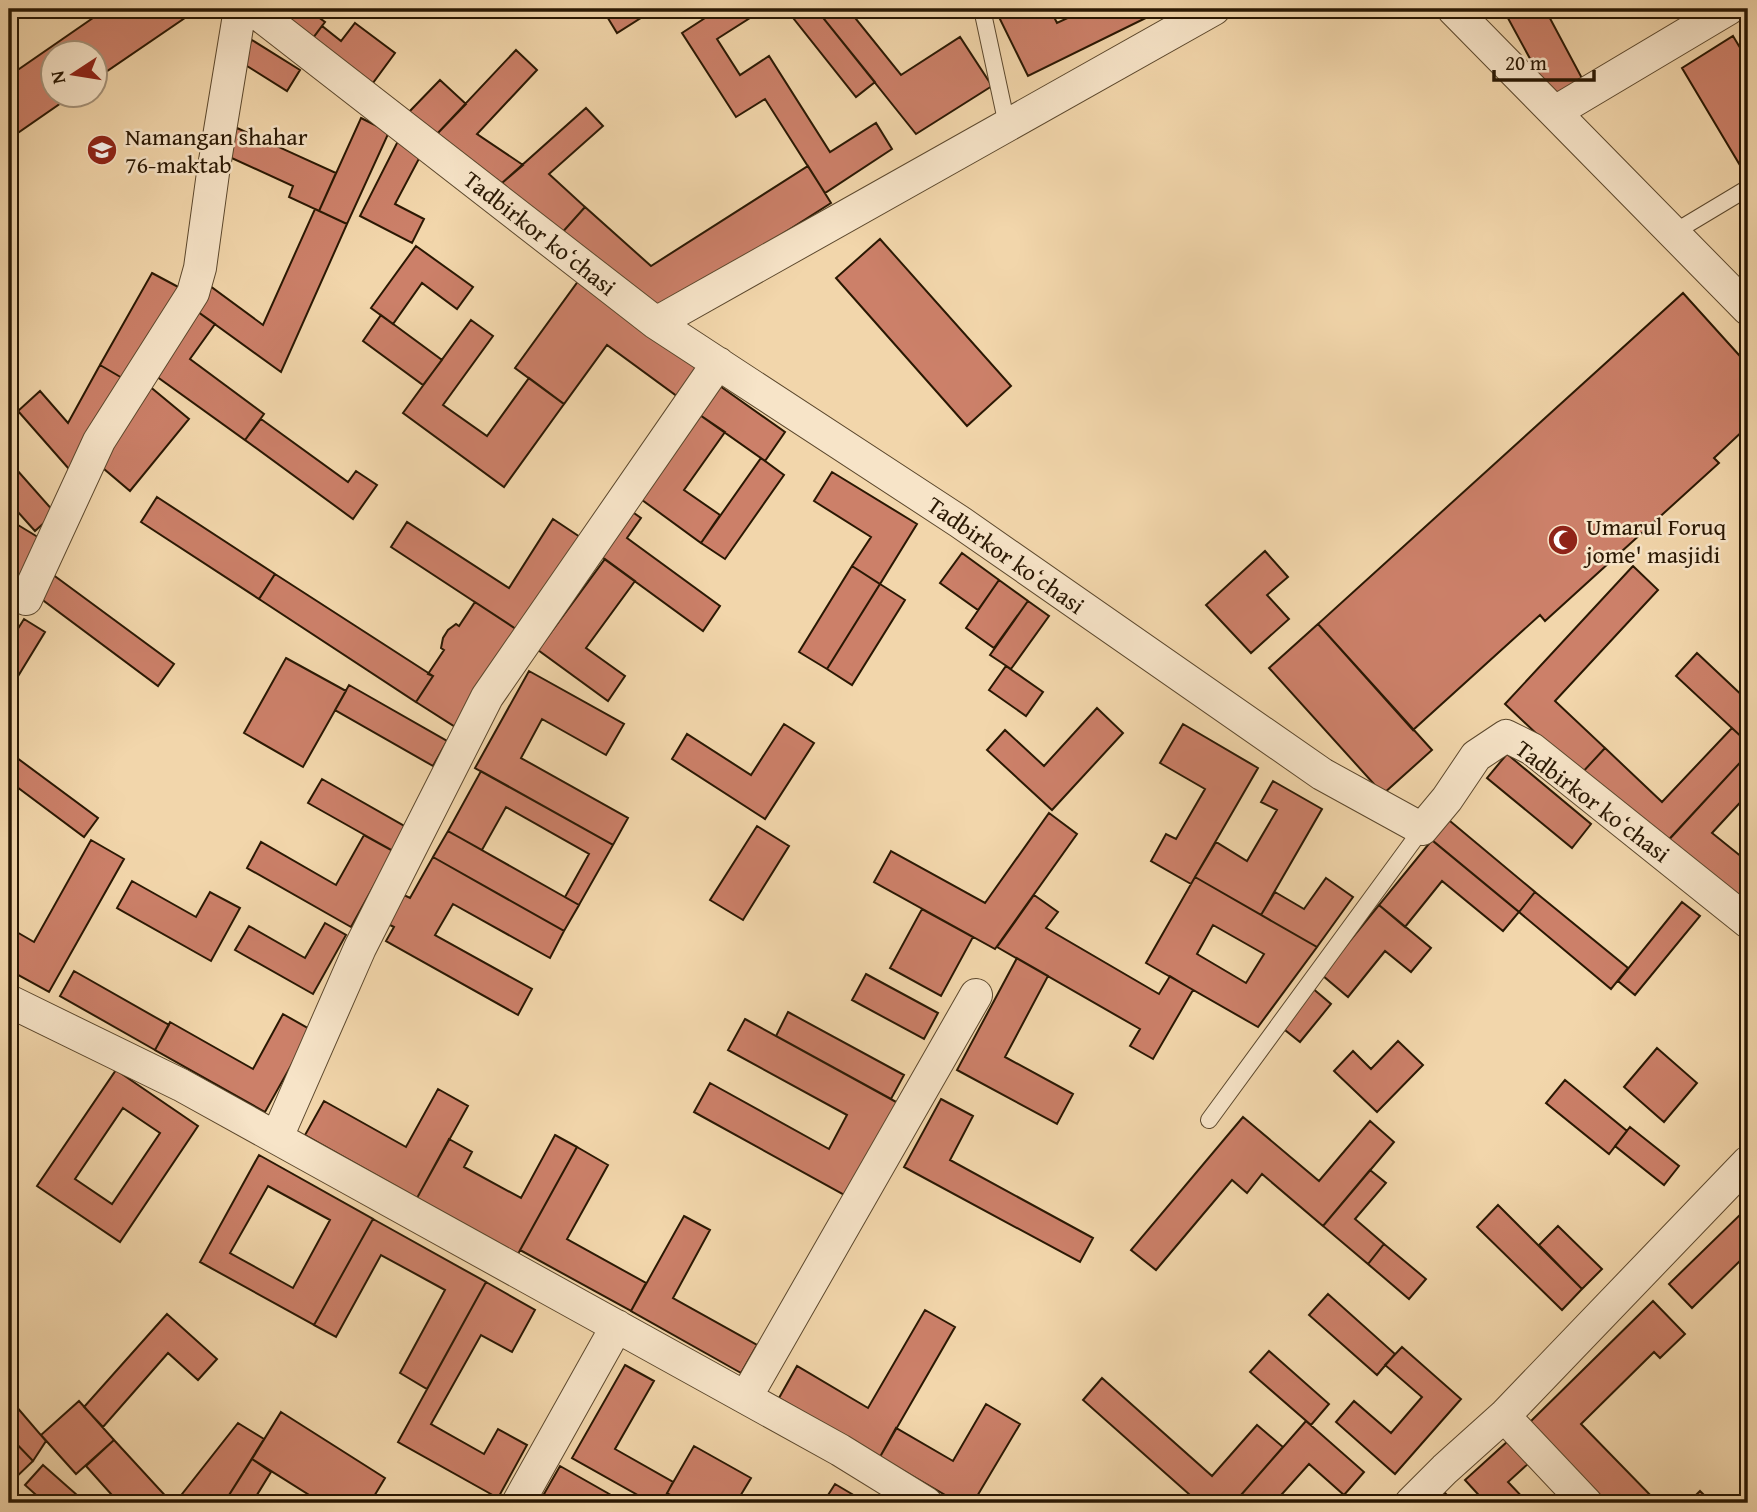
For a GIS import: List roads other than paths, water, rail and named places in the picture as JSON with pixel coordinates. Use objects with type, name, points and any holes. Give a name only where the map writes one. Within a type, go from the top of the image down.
[{"type":"street","points":[[26,599],[99,442],[193,293],[200,268],[240,9]]},
{"type":"street","name":"Tadbirkor koʻchasi","points":[[252,9],[656,323],[960,522],[1322,774],[1422,829],[1447,799],[1476,755],[1506,736],[1532,749],[1748,922]]},
{"type":"street","points":[[656,323],[1214,9]]},
{"type":"street","points":[[1453,9],[1748,309]]},
{"type":"street","points":[[1555,112],[1728,9]]},
{"type":"street","points":[[277,1137],[360,948],[488,697],[718,363]]},
{"type":"street","points":[[746,1397],[976,995]]},
{"type":"street","points":[[9,1002],[181,1084],[746,1397],[926,1503]]},
{"type":"street","points":[[1411,1503],[1504,1416],[1748,1162]]},
{"type":"street","points":[[518,1503],[617,1326]]},
{"type":"street","points":[[1504,1416],[1586,1503]]},
{"type":"lane","points":[[982,9],[1007,125]]},
{"type":"lane","points":[[1673,233],[1748,188]]},
{"type":"lane","points":[[1209,1120],[1422,829]]},
{"type":"place","name":"Namangan shahar 76-maktab","points":[[102,150]]},
{"type":"place","name":"Umarul Foruq jome' masjidi","points":[[1563,540]]}]
